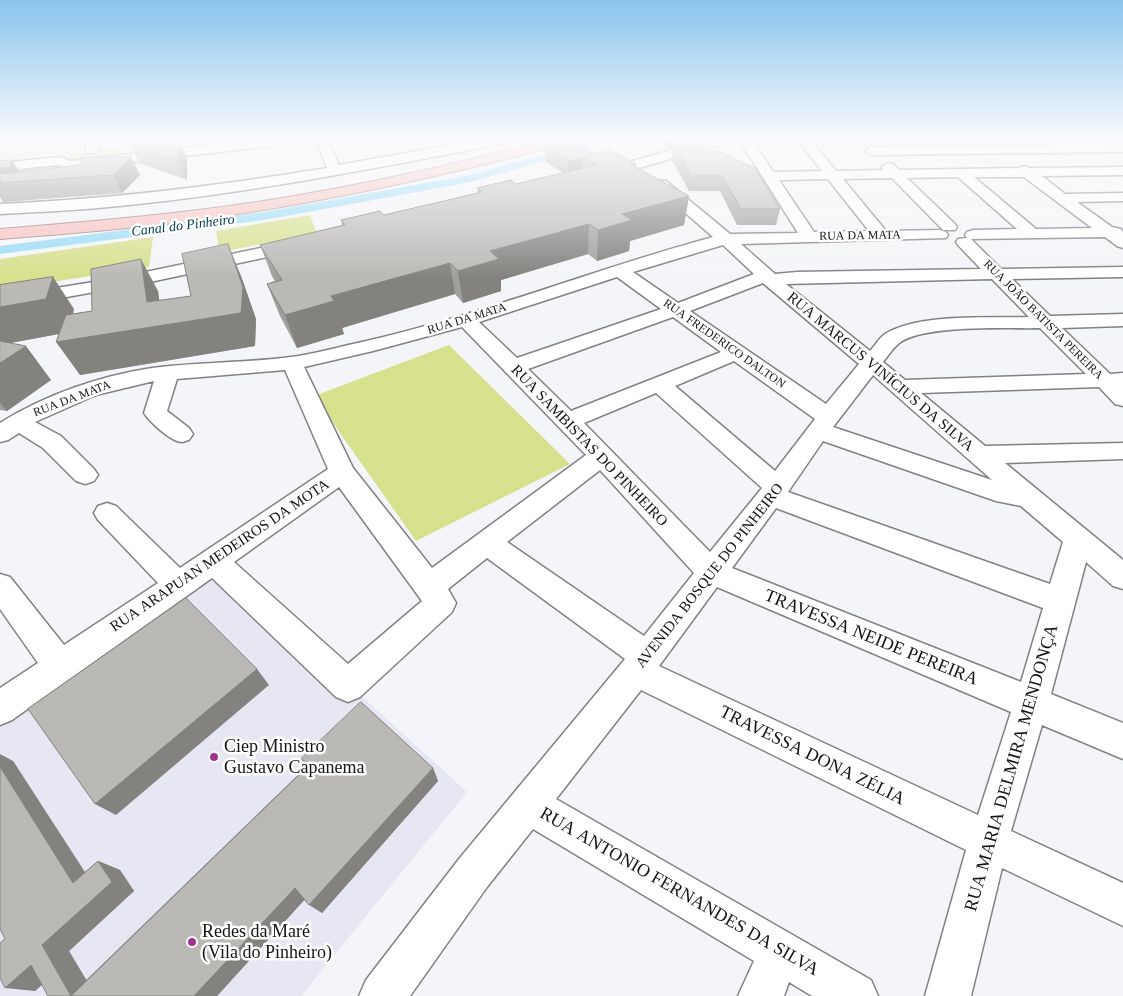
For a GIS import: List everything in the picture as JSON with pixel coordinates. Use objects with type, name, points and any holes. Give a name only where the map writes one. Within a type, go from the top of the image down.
[{"type":"highway","points":[[0,224],[166,209],[326,184]]},
{"type":"highway","points":[[0,234],[175,218],[304,198],[372,184]]},
{"type":"street","points":[[73,205],[80,184]]},
{"type":"street","points":[[129,200],[133,184]]},
{"type":"street","points":[[183,184],[183,193]]},
{"type":"street","points":[[0,209],[129,200],[183,193],[219,184]]},
{"type":"street","name":"RUA MARCUS VINÍCIUS DA SILVA","points":[[662,184],[707,225],[726,239],[768,278],[1123,577]]},
{"type":"street","points":[[775,184],[809,237]]},
{"type":"street","points":[[840,184],[881,236]]},
{"type":"street","points":[[904,184],[944,231],[965,230],[968,238],[1116,232]]},
{"type":"street","points":[[974,184],[1031,234]]},
{"type":"street","points":[[1044,184],[1116,232],[1123,243]]},
{"type":"street","points":[[1062,198],[1123,198]]},
{"type":"street","name":"RUA DA MATA","points":[[9,428],[32,414],[88,390],[125,380],[168,373],[292,363],[366,347],[466,320],[726,239],[881,236],[944,231]]},
{"type":"street","name":"RUA JOÃO BATISTA PEREIRA","points":[[968,238],[997,275],[1047,324],[1114,380],[1123,398]]},
{"type":"street","points":[[0,304],[171,273],[314,242]]},
{"type":"street","name":"RUA FREDERICO DALTON","points":[[620,271],[736,353],[823,424]]},
{"type":"street","points":[[512,367],[768,278],[1123,272]]},
{"type":"street","name":"RUA SAMBISTAS DO PINHEIRO","points":[[466,320],[568,421],[711,572]]},
{"type":"street","name":"AVENIDA BOSQUE DO PINHEIRO","points":[[382,996],[473,873],[642,664],[774,492],[870,362],[890,340],[901,332],[947,325],[1047,324],[1123,320]]},
{"type":"street","points":[[568,421],[736,353]]},
{"type":"street","name":"RUA ARAPUAN MEDEIROS DA MOTA","points":[[0,708],[342,472],[292,363]]},
{"type":"street","points":[[168,373],[155,413],[182,434]]},
{"type":"street","points":[[898,387],[1114,380]]},
{"type":"street","points":[[659,384],[774,492],[1061,601]]},
{"type":"street","points":[[823,424],[1005,494],[1026,496]]},
{"type":"street","points":[[9,428],[52,442],[85,475]]},
{"type":"street","points":[[978,456],[1112,451],[1123,467]]},
{"type":"street","points":[[212,560],[348,686],[487,542],[601,456]]},
{"type":"street","points":[[342,472],[435,595]]},
{"type":"street","points":[[107,513],[178,584]]},
{"type":"street","name":"RUA MARIA DELMIRA MENDONÇA","points":[[948,996],[988,840],[1031,704],[1078,540]]},
{"type":"street","name":"TRAVESSA DONA ZÉLIA","points":[[487,542],[642,664],[988,840],[1123,905]]},
{"type":"street","name":"TRAVESSA NEIDE PEREIRA","points":[[711,572],[1123,742]]},
{"type":"street","points":[[0,586],[60,666]]},
{"type":"street","name":"RUA ANTONIO FERNANDES DA SILVA","points":[[528,804],[855,996]]},
{"type":"street","points":[[761,996],[780,952]]},
{"type":"shaded area","name":"Ciep Ministro Gustavo Capanema","points":[[221,568],[467,792],[301,996],[0,996],[0,723]]},
{"type":"green space","points":[[310,215],[317,234],[219,252],[216,231]]},
{"type":"green space","points":[[153,237],[149,267],[0,290],[0,259]]},
{"type":"green space","points":[[449,345],[570,464],[416,541],[314,396]]},
{"type":"building","points":[[492,184],[668,184],[689,196],[622,214],[632,220],[598,230],[589,224],[490,251],[499,259],[458,271],[450,263],[331,296],[334,301],[285,315],[267,284],[282,280],[260,245],[345,225],[341,220],[380,211],[384,215],[482,192],[477,188]]},
{"type":"building","points":[[727,184],[765,184],[780,209],[741,209]]},
{"type":"building","points":[[228,244],[243,287],[241,313],[56,342],[66,315],[92,311],[91,269],[141,259],[147,302],[191,296],[182,254]]},
{"type":"building","points":[[53,277],[46,299],[0,307],[0,285]]},
{"type":"building","points":[[0,341],[26,346],[0,363]]},
{"type":"building","points":[[186,598],[257,669],[95,804],[28,709]]},
{"type":"building","points":[[361,702],[433,768],[309,905],[295,888],[194,996],[71,996],[310,764],[301,759]]},
{"type":"building","points":[[0,767],[73,883],[98,861],[112,882],[42,945],[71,996],[48,996],[31,965],[5,988],[0,978],[0,943],[5,939],[0,929]]},
{"type":"waterway","name":"Canal do Pinheiro","points":[[0,250],[264,216],[436,184]]},
{"type":"place","name":"Ciep Ministro Gustavo Capanema","points":[[214,757]]},
{"type":"place","name":"Redes da Maré (Vila do Pinheiro)","points":[[192,942]]}]
